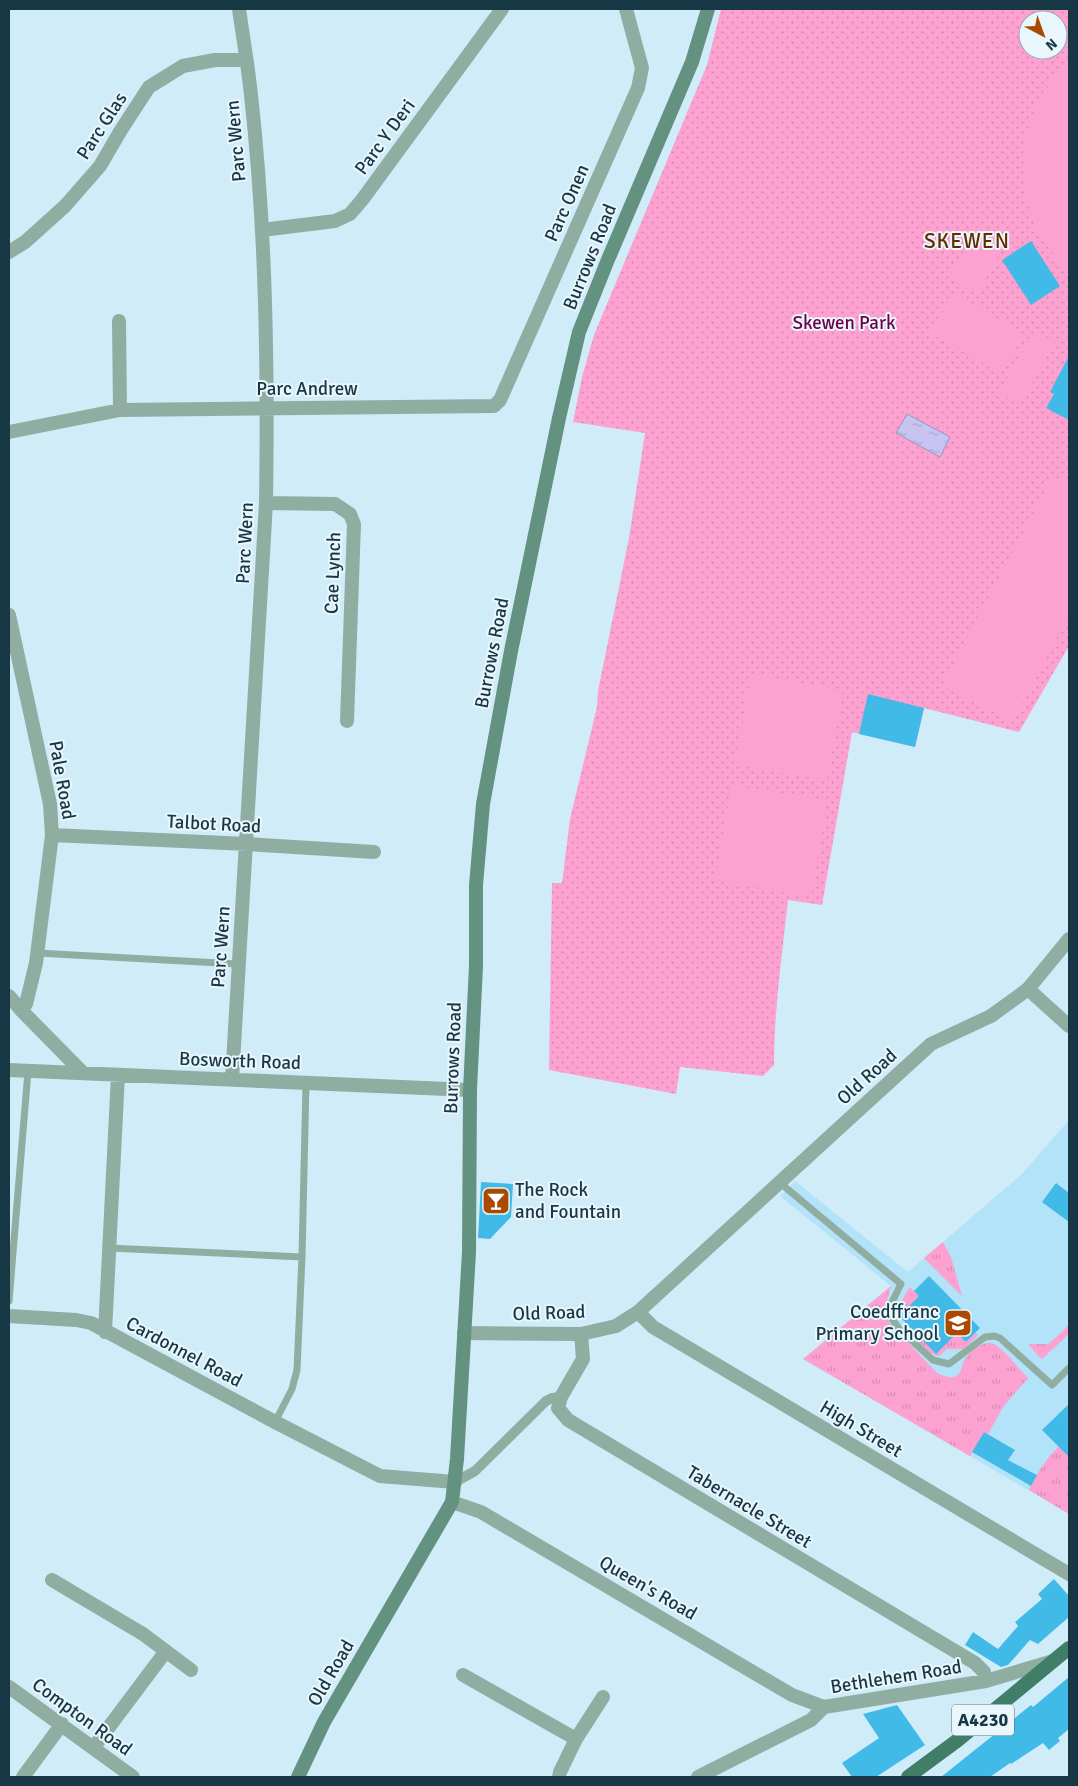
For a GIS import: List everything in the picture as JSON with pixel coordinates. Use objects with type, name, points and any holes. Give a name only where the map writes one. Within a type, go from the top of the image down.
[{"type":"main road","name":"Burrows Road","points":[[464,1333],[469,1252],[470,1090],[476,966],[476,885],[483,804],[513,641],[564,394],[579,332],[692,62],[708,9]]},
{"type":"main road","name":"Old Road","points":[[298,1777],[324,1722],[452,1502],[455,1482],[464,1333]]},
{"type":"main road","name":"A4230","points":[[908,1777],[958,1740],[1069,1648]]},
{"type":"street","name":"Parc Wern","points":[[232,1080],[266,502],[268,408],[262,230],[251,94],[239,9]]},
{"type":"street","name":"Parc Y Deri","points":[[262,230],[335,221],[350,214],[502,9]]},
{"type":"street","name":"Parc Onen","points":[[494,406],[500,400],[638,88],[642,68],[626,9]]},
{"type":"street","name":"Parc Glas","points":[[9,252],[25,242],[65,206],[100,166],[149,87],[183,66],[215,60],[246,60]]},
{"type":"street","points":[[9,432],[120,410],[119,321]]},
{"type":"street","name":"Parc Andrew","points":[[120,410],[494,406]]},
{"type":"street","name":"Cae Lynch","points":[[266,502],[335,504],[350,514],[354,524],[347,721]]},
{"type":"street","name":"Pale Road","points":[[9,615],[50,804],[52,835],[37,953],[26,1004],[20,1010]]},
{"type":"street","name":"Talbot Road","points":[[52,835],[374,852]]},
{"type":"street","name":"Old Road","points":[[464,1333],[581,1334],[616,1326],[638,1312],[931,1044],[991,1016],[1028,989],[1069,939]]},
{"type":"street","points":[[1028,989],[1069,1026]]},
{"type":"street","points":[[9,996],[20,1010],[83,1073]]},
{"type":"street","name":"Bosworth Road","points":[[9,1070],[470,1090]]},
{"type":"street","name":"Cardonnel Road","points":[[118,1075],[105,1332],[380,1476],[455,1482]]},
{"type":"street","name":"High Street","points":[[638,1312],[653,1327],[1069,1574]]},
{"type":"street","points":[[9,1316],[76,1320],[91,1323],[105,1332]]},
{"type":"street","points":[[455,1482],[475,1472],[546,1401],[561,1397],[583,1359],[581,1334]]},
{"type":"street","name":"Tabernacle Street","points":[[561,1397],[558,1408],[568,1420],[975,1663],[984,1672],[986,1681]]},
{"type":"street","name":"Queen's Road","points":[[452,1502],[481,1512],[792,1695],[824,1708]]},
{"type":"street","points":[[52,1580],[143,1634],[191,1670]]},
{"type":"street","points":[[94,1748],[166,1651]]},
{"type":"street","name":"Bethlehem Road","points":[[698,1777],[811,1720],[824,1708],[986,1681],[1056,1660]]},
{"type":"street","points":[[463,1675],[576,1739]]},
{"type":"street","name":"Compton Road","points":[[9,1687],[133,1777]]},
{"type":"street","points":[[559,1777],[576,1739],[603,1698]]},
{"type":"street","points":[[24,1777],[62,1724]]},
{"type":"lane","points":[[37,953],[238,964]]},
{"type":"lane","points":[[9,1302],[28,1071]]},
{"type":"lane","points":[[275,1422],[292,1389],[297,1370],[306,1083]]},
{"type":"lane","points":[[779,1182],[901,1284],[892,1302],[892,1319],[900,1330],[933,1360],[949,1364],[984,1337],[994,1336],[1000,1338],[1052,1385],[1069,1368]]},
{"type":"lane","points":[[109,1248],[302,1257]]},
{"type":"shaded area","name":"Coedffranc Primary School","points":[[1069,1120],[1069,1514],[803,1359],[891,1286],[780,1196],[795,1181],[908,1272],[1021,1175]]},
{"type":"green space","name":"Skewen Park","points":[[721,9],[1069,9],[1069,646],[1019,732],[924,708],[915,747],[852,732],[822,905],[788,900],[777,1003],[774,1065],[763,1076],[680,1067],[676,1094],[549,1070],[552,883],[562,883],[570,819],[597,707],[598,691],[629,538],[645,433],[573,422],[582,377],[594,335],[707,65]]},
{"type":"green space","points":[[1069,61],[1069,273],[1039,236],[1023,190],[1023,141],[1040,96]]},
{"type":"green space","points":[[978,227],[1006,242],[977,294],[949,278]]},
{"type":"green space","points":[[953,293],[1024,334],[1001,373],[930,333]]},
{"type":"green space","points":[[1034,331],[1055,342],[1020,405],[999,393]]},
{"type":"green space","points":[[1053,476],[1069,484],[1069,615],[1013,722],[942,685]]},
{"type":"green space","points":[[751,674],[843,690],[827,780],[735,765]]},
{"type":"green space","points":[[731,785],[827,800],[812,896],[715,881]]},
{"type":"green space","points":[[943,1242],[951,1257],[962,1296],[924,1258]]},
{"type":"green space","points":[[891,1286],[885,1308],[888,1321],[937,1373],[947,1377],[956,1376],[961,1370],[965,1359],[972,1351],[981,1345],[990,1343],[1002,1350],[1028,1378],[1003,1407],[988,1434],[984,1432],[970,1456],[803,1359]]},
{"type":"green space","points":[[910,1287],[929,1306],[922,1313],[912,1303],[904,1310],[901,1306],[903,1298]]},
{"type":"green space","points":[[948,1323],[966,1342],[976,1333],[978,1335],[964,1349],[947,1349],[939,1356],[930,1353],[907,1331],[910,1328]]},
{"type":"green space","points":[[1069,1324],[1069,1334],[1042,1359],[1028,1344],[1048,1344]]},
{"type":"green space","points":[[1059,1446],[1069,1457],[1069,1514],[1029,1490],[1042,1467]]},
{"type":"water","points":[[907,414],[950,437],[940,457],[896,433]]},
{"type":"building","points":[[1031,241],[1060,286],[1031,305],[1002,260]]},
{"type":"building","points":[[1069,356],[1069,420],[1046,408],[1054,394],[1050,392]]},
{"type":"building","points":[[868,694],[924,708],[915,747],[859,734]]},
{"type":"building","name":"The Rock and Fountain","points":[[481,1182],[513,1184],[511,1217],[490,1239],[478,1238]]},
{"type":"building","points":[[1056,1183],[1069,1193],[1069,1222],[1042,1202]]},
{"type":"building","points":[[929,1276],[980,1328],[966,1342],[957,1333],[936,1354],[899,1316],[919,1296],[914,1291]]},
{"type":"building","points":[[1069,1404],[1069,1457],[1042,1430]]},
{"type":"building","points":[[984,1432],[1015,1450],[1008,1460],[1037,1475],[1031,1486],[972,1452]]},
{"type":"building","points":[[1054,1579],[1069,1596],[1069,1617],[1038,1644],[1030,1640],[1008,1665],[1001,1667],[965,1645],[973,1632],[998,1649],[1018,1626],[1015,1622],[1042,1599],[1038,1594]]},
{"type":"building","points":[[1069,1677],[1069,1729],[1058,1738],[1060,1741],[1049,1750],[1043,1743],[990,1777],[941,1777],[1031,1705],[1033,1707]]},
{"type":"building","points":[[897,1705],[925,1745],[876,1777],[852,1777],[842,1763],[879,1738],[863,1714]]},
{"type":"place","name":"The Rock and Fountain","points":[[496,1201]]},
{"type":"place","name":"Coedffranc Primary School","points":[[958,1323]]},
{"type":"district","name":"SKEWEN","points":[[967,241]]}]
